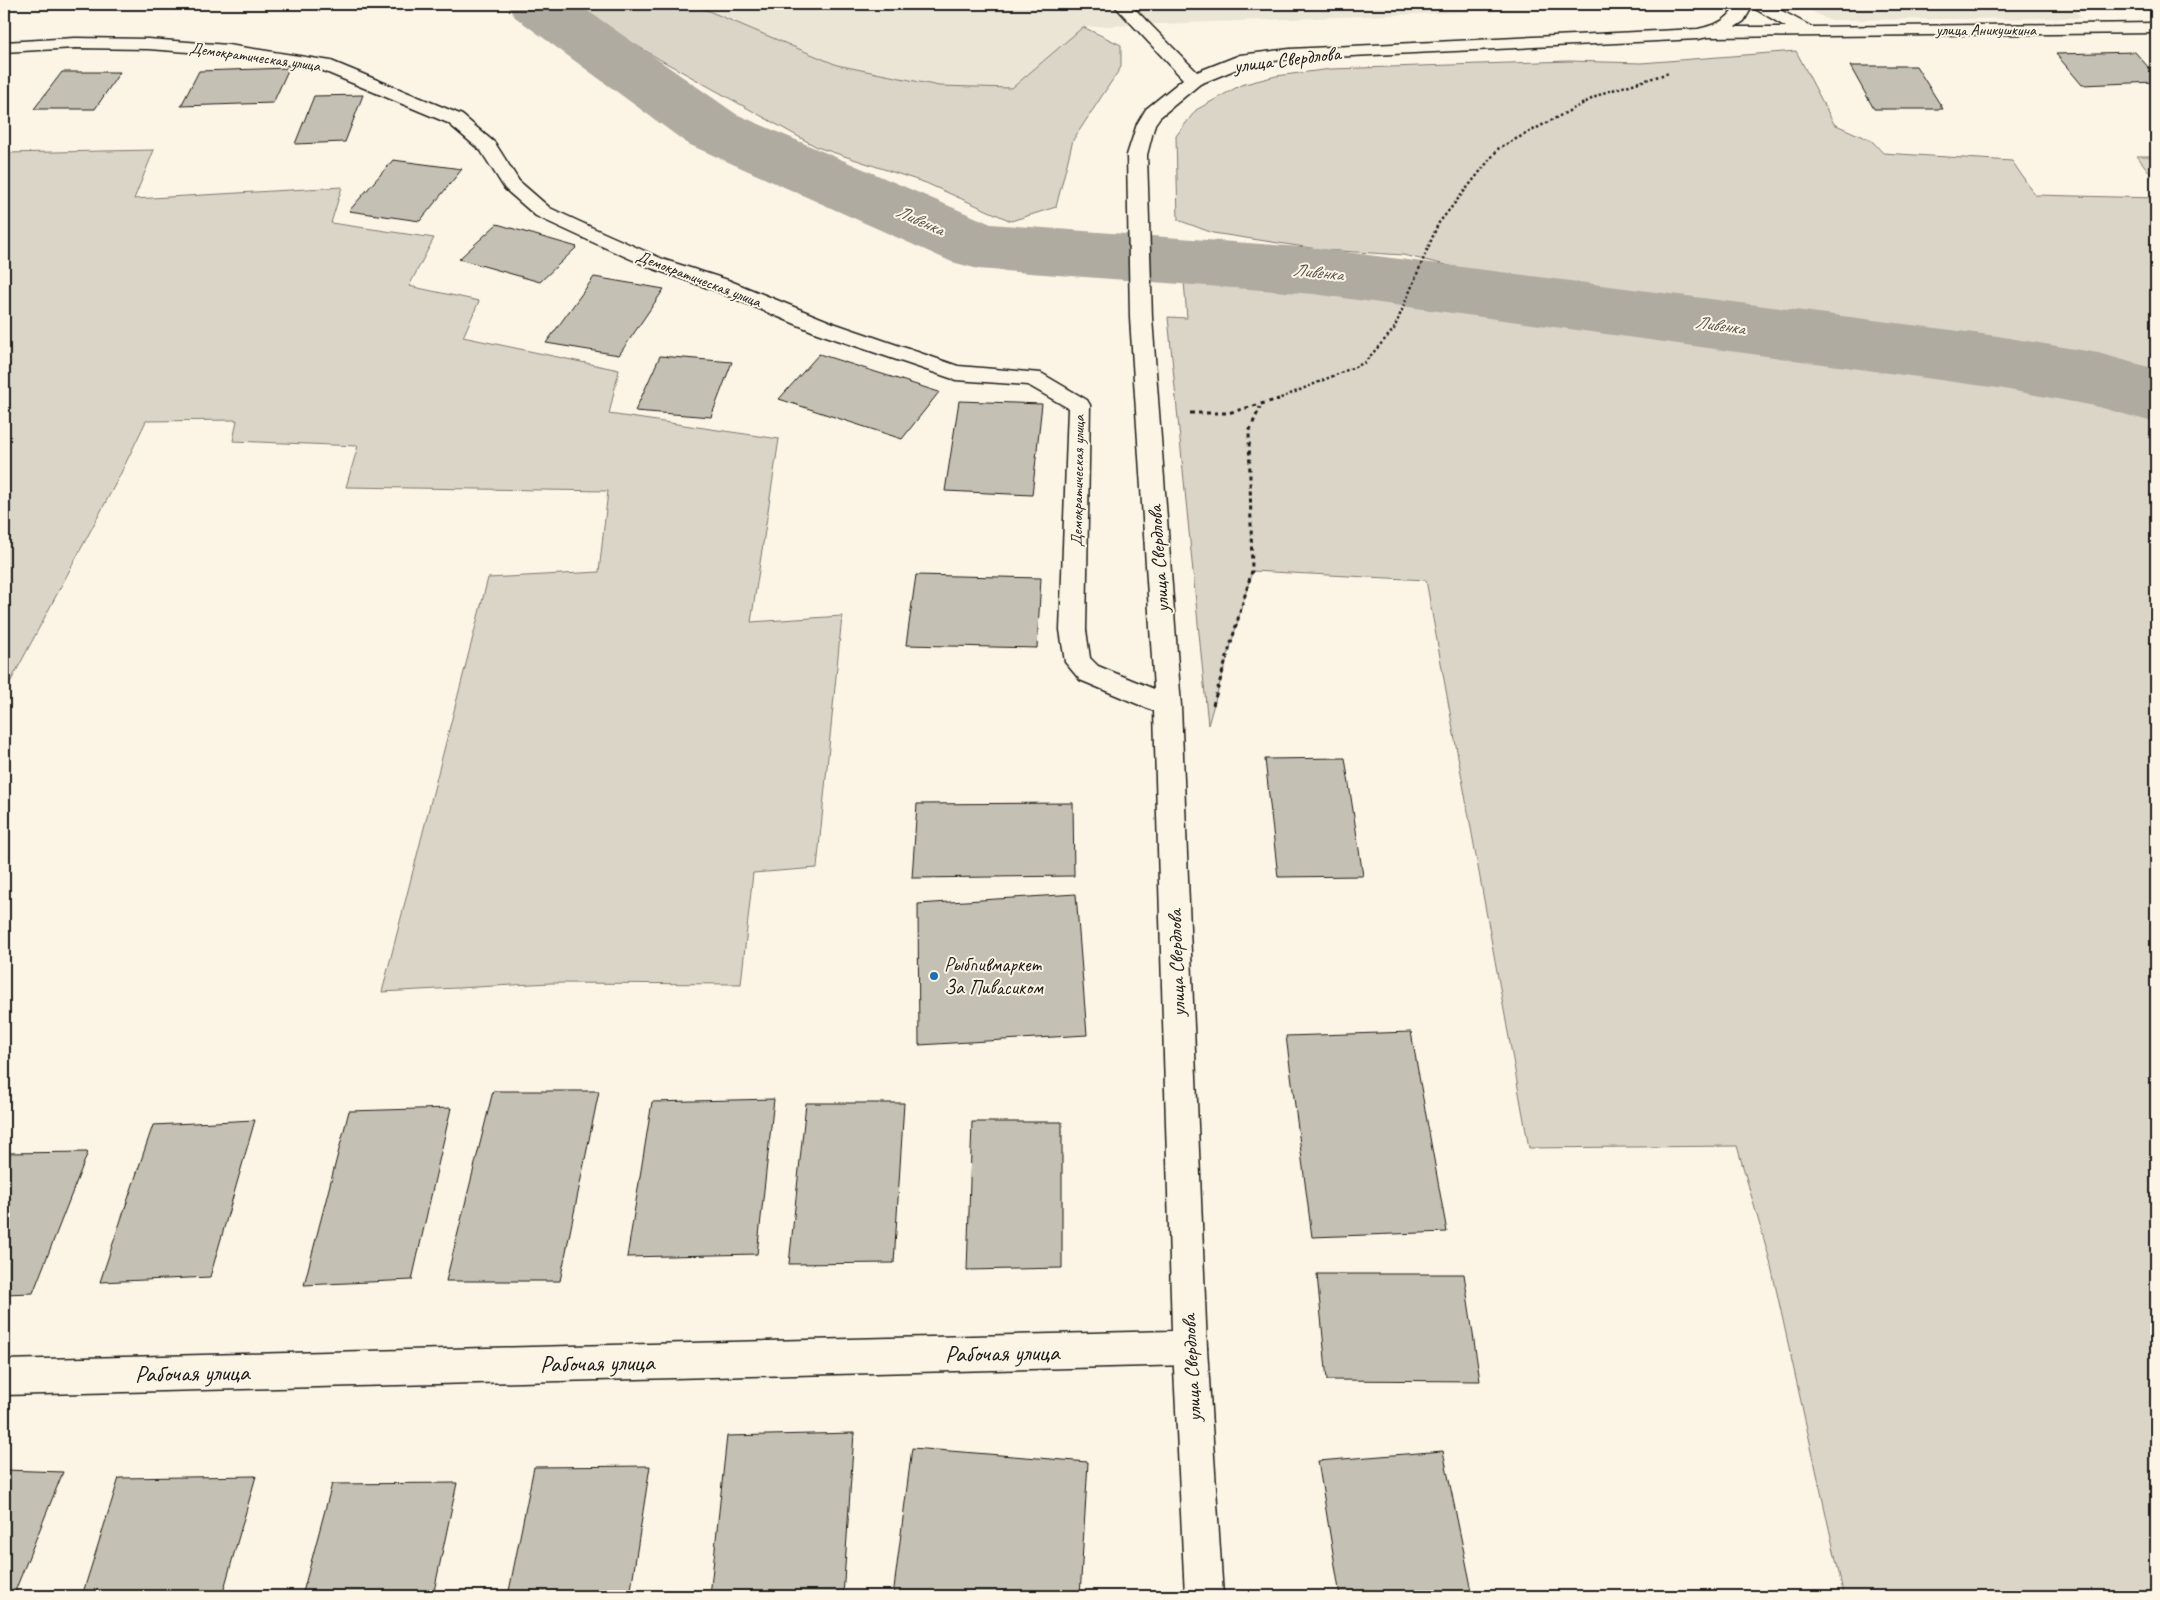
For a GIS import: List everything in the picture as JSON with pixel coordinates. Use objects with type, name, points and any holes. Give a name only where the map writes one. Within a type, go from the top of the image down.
[{"type":"street","points":[[1121,4],[1194,80]]},
{"type":"street","name":"улица Свердлова","points":[[1204,1596],[1190,1348],[1168,706],[1140,318],[1136,181],[1137,155],[1146,124],[1153,112],[1194,80],[1246,59],[1290,54],[1698,34],[1724,27],[1740,15],[1744,4]]},
{"type":"street","points":[[1758,4],[1790,24],[1816,31]]},
{"type":"street","name":"улица Аникушкина","points":[[1816,31],[2156,28]]},
{"type":"street","points":[[1698,34],[1816,31]]},
{"type":"street","name":"Демократическая улица","points":[[4,46],[75,43],[148,44],[228,50],[325,64],[455,119],[488,147],[512,186],[543,212],[597,237],[658,264],[720,285],[825,328],[956,373],[1033,378],[1079,406],[1074,630],[1078,662],[1089,673],[1168,706]]},
{"type":"street","name":"Рабочая улица","points":[[4,1378],[1190,1348]]},
{"type":"path","points":[[1186,414],[1228,412],[1260,406],[1304,390],[1364,364],[1394,328],[1438,224],[1499,148],[1603,93],[1678,71]]},
{"type":"path","points":[[1213,707],[1252,571],[1249,432],[1260,406]]},
{"type":"shaded area","points":[[568,4],[692,4],[837,65],[939,86],[1012,88],[1083,27],[1121,45],[1121,67],[1073,140],[1056,207],[1011,221],[926,183],[817,147],[659,59]]},
{"type":"shaded area","points":[[692,4],[1719,4],[1083,27],[1012,88],[939,86],[837,65]]},
{"type":"shaded area","points":[[1804,4],[2070,4],[2081,18],[1828,20],[1806,8]]},
{"type":"shaded area","points":[[1796,51],[1834,124],[1872,141],[1883,153],[2012,161],[2035,195],[2156,198],[2156,383],[2073,358],[1871,331],[1549,281],[1476,272],[1403,255],[1324,250],[1213,233],[1178,220],[1176,136],[1196,110],[1241,85],[1276,76],[1331,69],[1569,61],[1641,63]]},
{"type":"shaded area","points":[[154,150],[134,199],[342,187],[331,223],[434,238],[409,286],[479,301],[463,337],[619,370],[609,414],[779,439],[751,622],[842,616],[817,868],[753,873],[741,984],[551,983],[382,992],[488,578],[599,572],[608,491],[346,487],[358,446],[233,441],[237,420],[146,421],[119,477],[4,694],[4,153]]},
{"type":"shaded area","points":[[2137,156],[2156,156],[2156,181]]},
{"type":"shaded area","points":[[1183,269],[1223,276],[1263,289],[1320,293],[1387,290],[1407,296],[1471,303],[1644,331],[1897,363],[2097,395],[2156,416],[2156,1596],[1844,1596],[1769,1257],[1737,1146],[1529,1148],[1426,580],[1252,571],[1208,725],[1168,317],[1187,318]]},
{"type":"building","points":[[1569,4],[1719,4],[1571,8]]},
{"type":"building","points":[[2135,52],[2156,76],[2156,82],[2082,85],[2056,54]]},
{"type":"building","points":[[1850,66],[1916,66],[1943,109],[1874,109]]},
{"type":"building","points":[[289,68],[273,103],[181,106],[199,71]]},
{"type":"building","points":[[62,72],[120,72],[95,109],[34,109]]},
{"type":"building","points":[[363,95],[345,142],[295,144],[314,96]]},
{"type":"building","points":[[393,160],[462,169],[420,221],[349,211]]},
{"type":"building","points":[[497,224],[577,247],[540,282],[459,259]]},
{"type":"building","points":[[594,277],[664,289],[619,355],[546,343]]},
{"type":"building","points":[[819,354],[939,392],[902,439],[779,399]]},
{"type":"building","points":[[660,356],[732,362],[711,417],[635,411]]},
{"type":"building","points":[[959,401],[1042,404],[1032,495],[945,491]]},
{"type":"building","points":[[916,575],[1041,578],[1037,648],[906,645]]},
{"type":"building","points":[[1345,758],[1363,876],[1278,877],[1265,759]]},
{"type":"building","points":[[1073,803],[1074,876],[912,878],[917,804]]},
{"type":"building","points":[[1076,894],[1087,1035],[919,1045],[918,904]]},
{"type":"building","points":[[1411,1032],[1447,1232],[1312,1237],[1286,1036]]},
{"type":"building","points":[[493,1091],[599,1091],[560,1281],[446,1281]]},
{"type":"building","points":[[774,1099],[757,1254],[627,1257],[652,1102]]},
{"type":"building","points":[[806,1103],[904,1103],[894,1263],[789,1264]]},
{"type":"building","points":[[451,1108],[412,1280],[304,1285],[349,1111]]},
{"type":"building","points":[[255,1120],[210,1277],[100,1282],[153,1125]]},
{"type":"building","points":[[972,1122],[1062,1122],[1062,1268],[967,1270]]},
{"type":"building","points":[[88,1152],[33,1293],[4,1294],[4,1153]]},
{"type":"building","points":[[1317,1274],[1464,1274],[1480,1381],[1327,1380]]},
{"type":"building","points":[[854,1433],[843,1596],[710,1596],[727,1436]]},
{"type":"building","points":[[912,1448],[1088,1462],[1080,1596],[893,1596]]},
{"type":"building","points":[[1443,1451],[1473,1596],[1340,1596],[1318,1461]]},
{"type":"building","points":[[650,1466],[630,1596],[508,1596],[534,1467]]},
{"type":"building","points":[[4,1470],[63,1472],[13,1596],[4,1596]]},
{"type":"building","points":[[256,1476],[222,1596],[82,1596],[119,1478]]},
{"type":"building","points":[[457,1483],[433,1596],[302,1596],[332,1484]]},
{"type":"waterway","name":"Ливенка","points":[[537,4],[712,129],[978,246],[1314,271],[1998,362],[2098,380],[2156,396]]},
{"type":"place","name":"Рыбпивмаркет За Пивасиком","points":[[934,976]]}]
